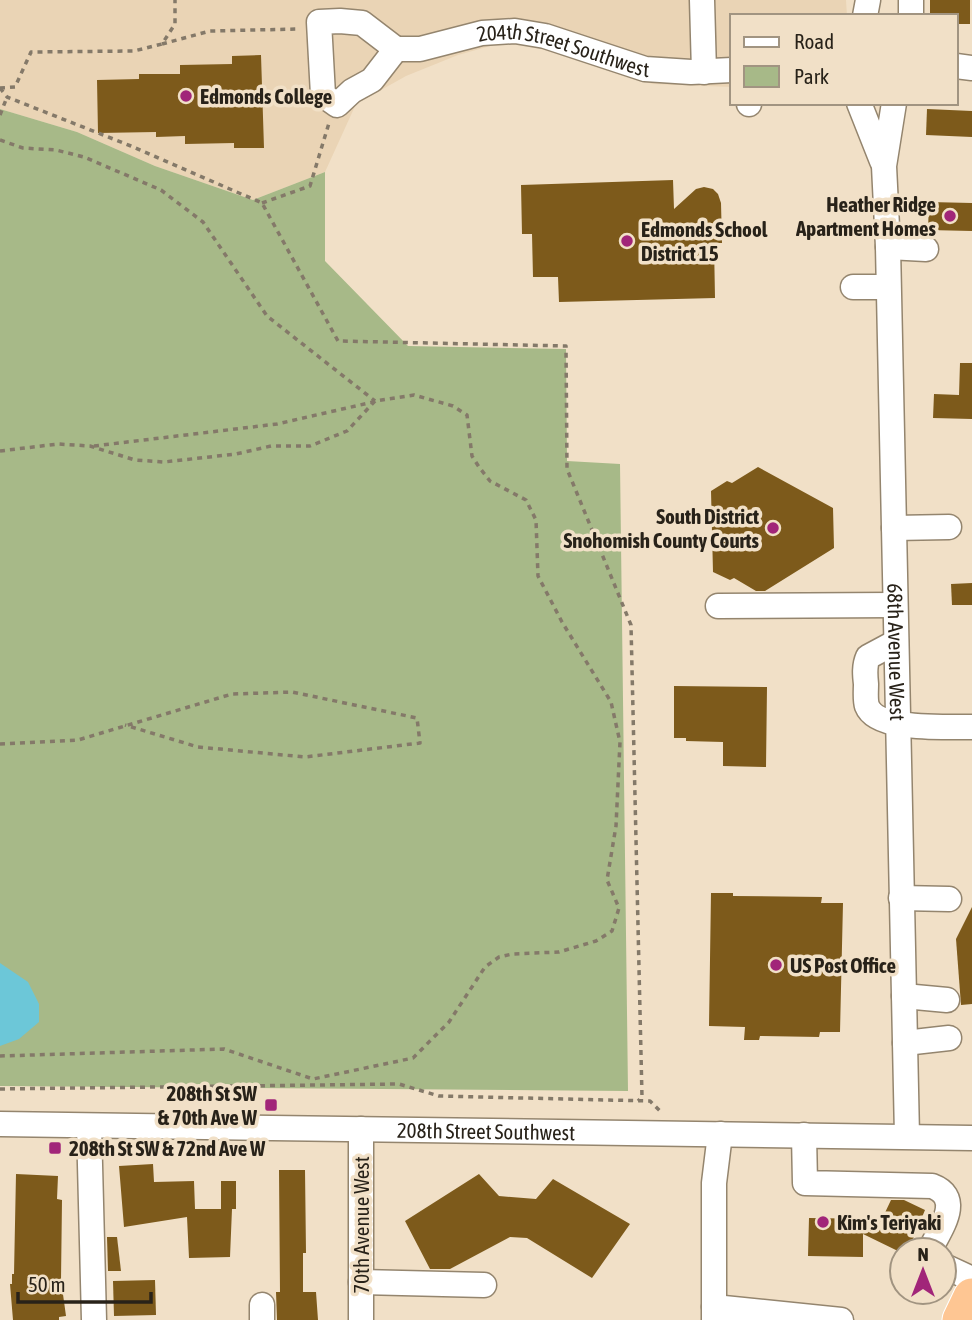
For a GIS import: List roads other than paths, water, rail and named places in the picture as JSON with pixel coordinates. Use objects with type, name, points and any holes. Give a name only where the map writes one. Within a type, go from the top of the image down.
[{"type":"highway","points":[[961,1320],[972,1297]]},
{"type":"street","points":[[702,0],[704,72]]},
{"type":"street","points":[[319,22],[362,23],[396,49],[372,80],[352,91],[329,114],[323,95],[319,22]]},
{"type":"street","name":"204th Street Southwest","points":[[396,49],[420,49],[482,33],[515,31],[545,36],[645,69],[704,72],[730,69]]},
{"type":"street","name":"68th Avenue West","points":[[862,105],[884,166]]},
{"type":"street","name":"68th Avenue West","points":[[894,105],[884,166],[888,247],[906,1136]]},
{"type":"street","points":[[888,247],[926,249]]},
{"type":"street","points":[[853,287],[888,288]]},
{"type":"street","points":[[894,528],[950,527]]},
{"type":"street","points":[[718,606],[895,605]]},
{"type":"street","points":[[898,723],[920,727],[972,727]]},
{"type":"street","points":[[901,898],[949,899]]},
{"type":"street","points":[[904,996],[947,1000]]},
{"type":"street","points":[[905,1043],[950,1038]]},
{"type":"street","name":"208th Street Southwest","points":[[0,1124],[972,1137]]},
{"type":"street","points":[[89,1126],[94,1320]]},
{"type":"street","name":"70th Avenue West","points":[[361,1129],[361,1320]]},
{"type":"street","points":[[720,1133],[714,1183],[714,1313],[841,1320]]},
{"type":"street","points":[[804,1135],[805,1183],[932,1186],[942,1190],[948,1198],[948,1210],[936,1236]]},
{"type":"street","points":[[361,1282],[484,1284]]},
{"type":"water","points":[[0,963],[28,982],[39,1004],[39,1022],[19,1039],[0,1046]]},
{"type":"place","name":"Edmonds College","points":[[186,96]]},
{"type":"place","name":"Heather Ridge Apartment Homes","points":[[950,216]]},
{"type":"place","name":"Edmonds School District 15","points":[[627,241]]},
{"type":"place","name":"South District Snohomish County Courts","points":[[773,528]]},
{"type":"place","name":"US Post Office","points":[[776,965]]},
{"type":"place","name":"208th St SW & 70th Ave W","points":[[271,1105]]},
{"type":"place","name":"208th St SW & 72nd Ave W","points":[[55,1148]]},
{"type":"place","name":"Kim's Teriyaki","points":[[823,1222]]}]
